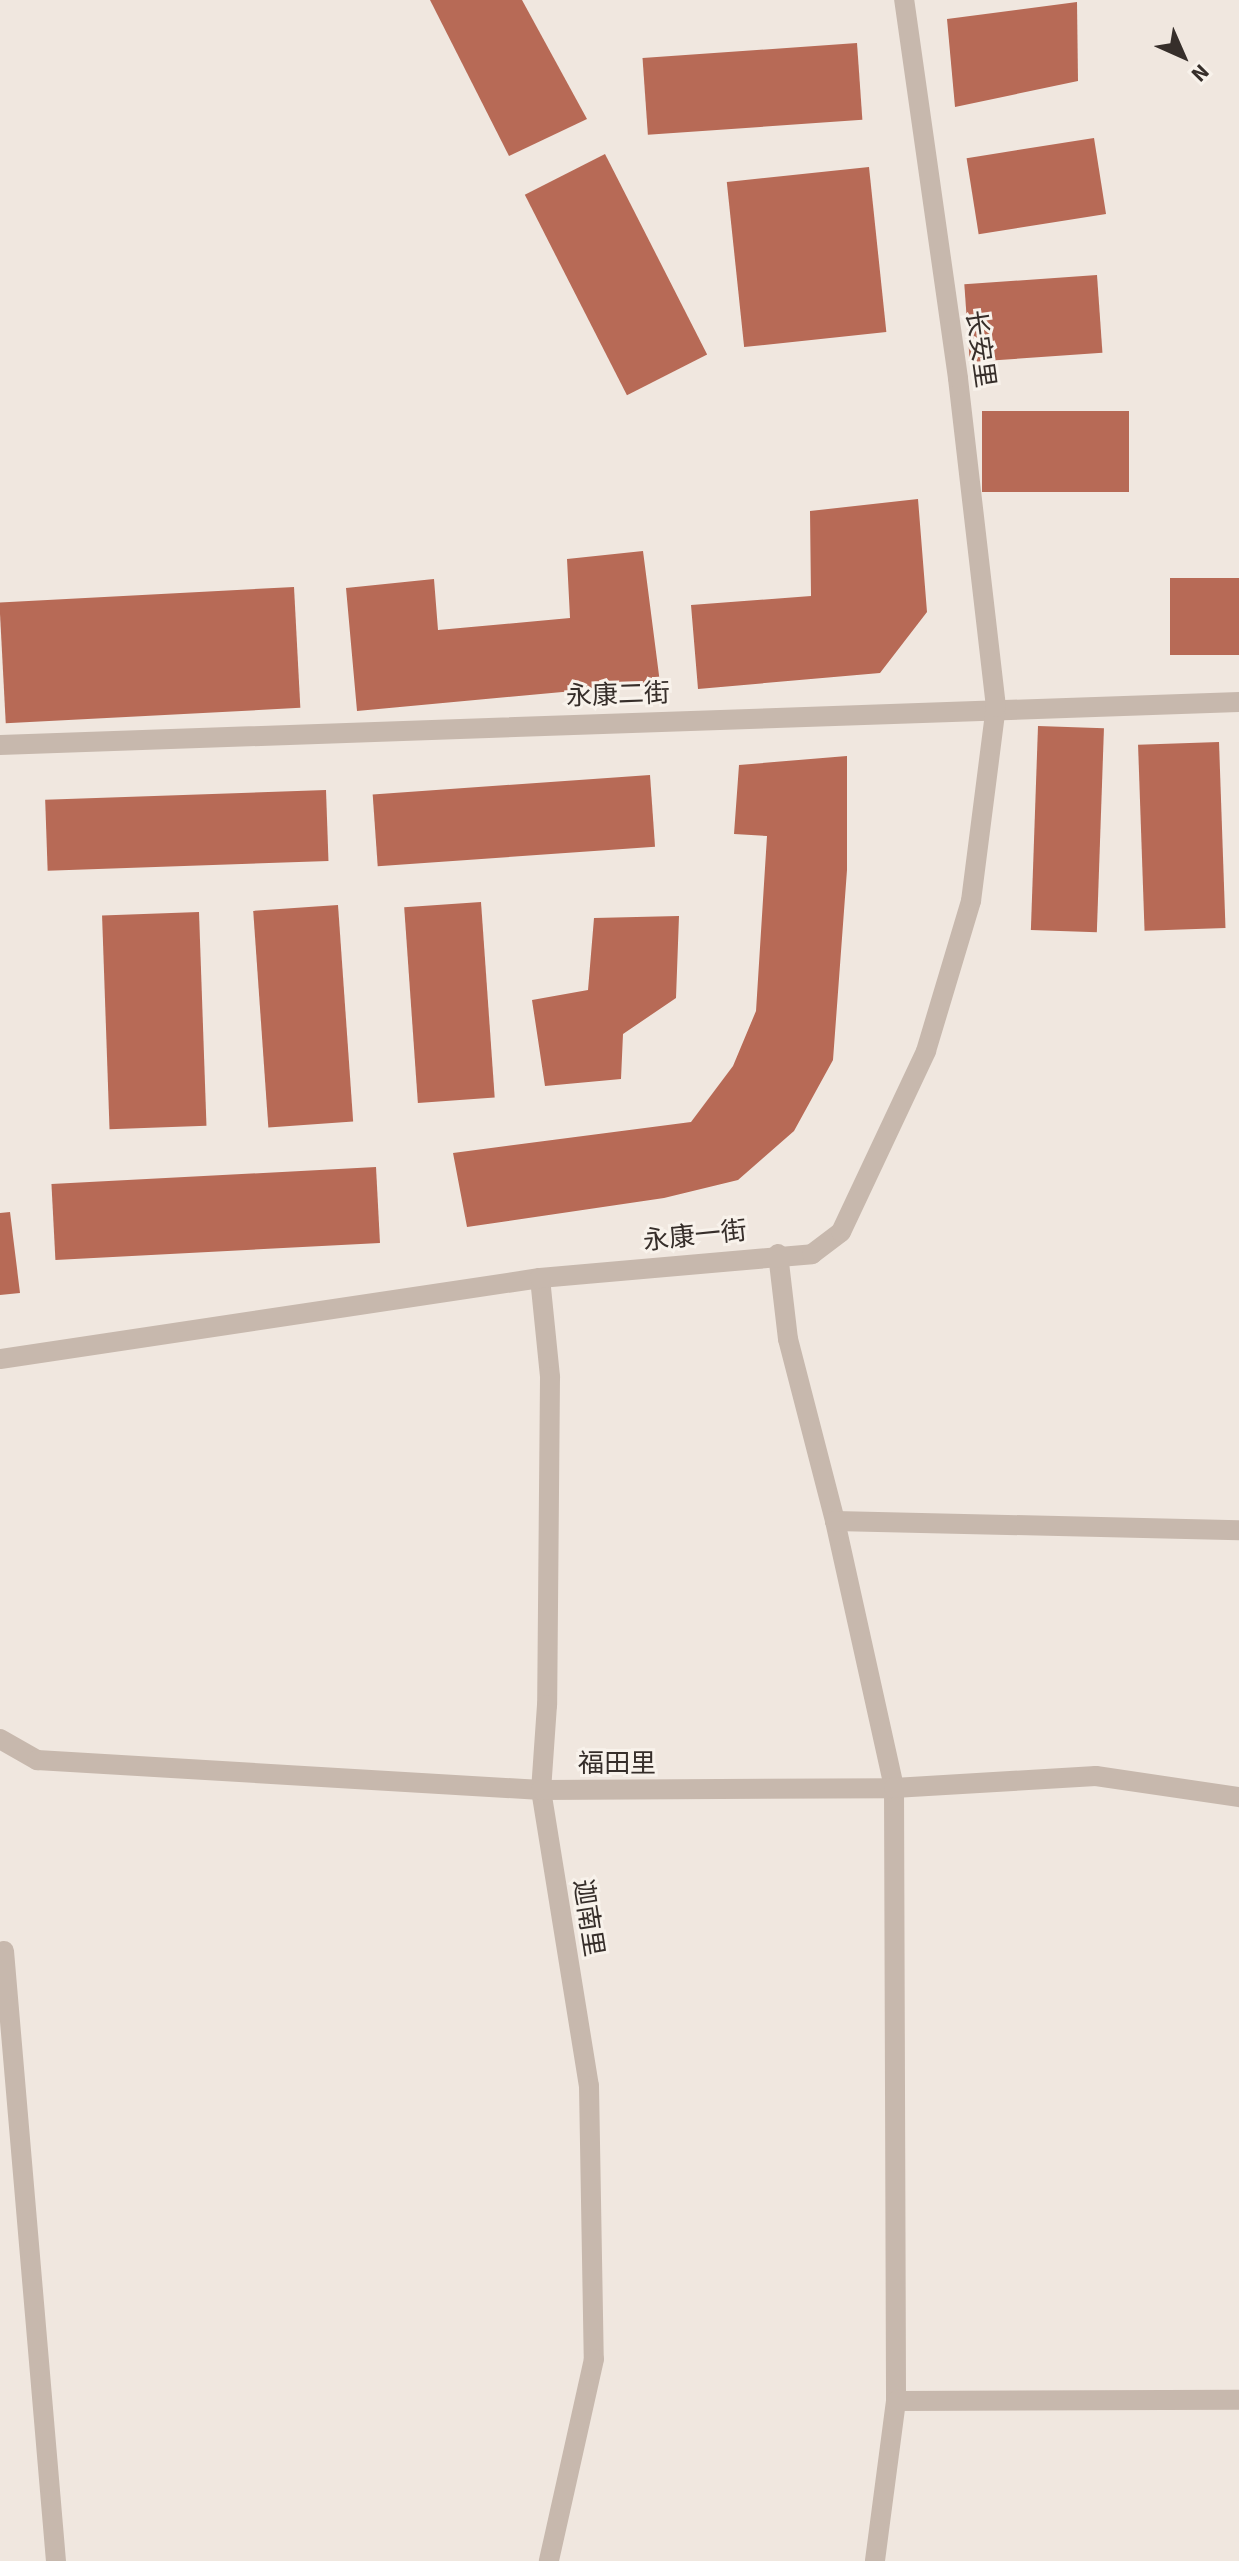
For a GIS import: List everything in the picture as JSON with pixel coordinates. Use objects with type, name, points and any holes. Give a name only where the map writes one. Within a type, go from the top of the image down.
[{"type":"street","name":"长安里","points":[[904,0],[960,393],[996,707]]},
{"type":"street","name":"永康二街","points":[[0,745],[996,707],[1239,702]]},
{"type":"street","name":"永康一街","points":[[0,1359],[540,1278],[778,1254],[812,1254],[841,1232],[926,1051],[971,901],[996,707]]},
{"type":"street","points":[[778,1254],[788,1339],[835,1521],[894,1788],[896,2401],[875,2561]]},
{"type":"street","name":"迦南里","points":[[540,1278],[550,1377],[547,1705],[541,1790],[589,2086],[594,2359],[549,2561]]},
{"type":"street","points":[[835,1521],[1239,1530]]},
{"type":"street","name":"福田里","points":[[0,1739],[37,1760],[541,1790],[894,1788],[1096,1776],[1239,1797]]},
{"type":"street","points":[[4,1951],[56,2561]]},
{"type":"street","points":[[896,2401],[1239,2400]]},
{"type":"building","points":[[430,0],[522,0],[587,119],[509,156]]},
{"type":"building","points":[[1077,2],[1078,81],[955,107],[947,19]]},
{"type":"building","points":[[857,43],[862,120],[648,135],[643,58]]},
{"type":"building","points":[[1094,138],[1106,214],[979,234],[967,158]]},
{"type":"building","points":[[605,154],[707,354],[627,395],[525,195]]},
{"type":"building","points":[[869,167],[886,332],[744,347],[727,182]]},
{"type":"building","points":[[1097,275],[1102,353],[970,362],[964,284]]},
{"type":"building","points":[[982,411],[1129,411],[1129,492],[982,492]]},
{"type":"building","points":[[918,499],[927,612],[880,673],[698,689],[691,605],[811,596],[810,511]]},
{"type":"building","points":[[643,551],[660,683],[357,711],[346,588],[434,579],[438,630],[570,618],[567,559]]},
{"type":"building","points":[[1170,578],[1239,578],[1239,655],[1170,655]]},
{"type":"building","points":[[294,587],[300,708],[6,723],[0,602]]},
{"type":"building","points":[[1038,726],[1104,728],[1097,932],[1031,930]]},
{"type":"building","points":[[1219,742],[1225,928],[1145,931],[1138,745]]},
{"type":"building","points":[[847,756],[847,870],[833,1060],[794,1131],[738,1180],[664,1198],[467,1227],[453,1153],[691,1122],[733,1066],[756,1011],[767,836],[734,834],[739,765]]},
{"type":"building","points":[[650,775],[655,847],[378,866],[373,794]]},
{"type":"building","points":[[326,790],[328,861],[48,871],[45,800]]},
{"type":"building","points":[[481,902],[495,1098],[418,1103],[404,907]]},
{"type":"building","points":[[338,905],[353,1121],[268,1127],[253,911]]},
{"type":"building","points":[[199,912],[206,1126],[110,1129],[102,915]]},
{"type":"building","points":[[679,916],[676,998],[623,1034],[621,1079],[545,1086],[532,1000],[588,990],[594,918]]},
{"type":"building","points":[[376,1167],[380,1243],[55,1260],[51,1184]]},
{"type":"building","points":[[10,1212],[20,1293],[0,1295],[0,1213]]}]
